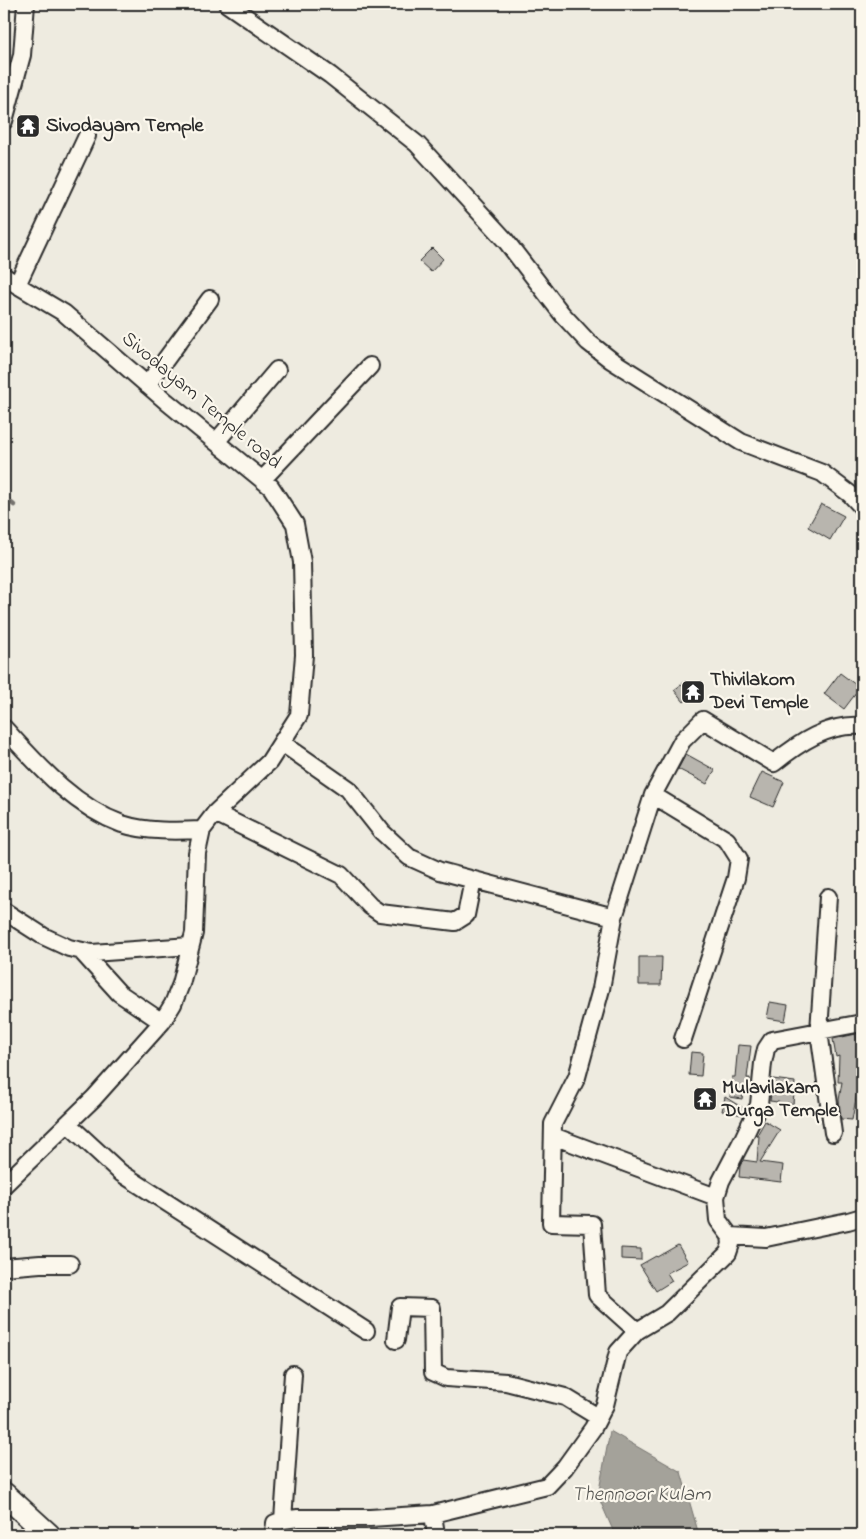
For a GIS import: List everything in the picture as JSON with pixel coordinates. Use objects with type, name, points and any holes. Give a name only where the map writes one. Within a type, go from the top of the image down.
[{"type":"street","points":[[4,121],[22,55],[26,4]]},
{"type":"street","points":[[227,4],[316,64],[417,144],[506,241],[562,314],[588,342],[611,360],[741,442],[822,473],[850,494],[862,507]]},
{"type":"street","points":[[10,281],[87,136]]},
{"type":"street","name":"Sivodayam Temple road","points":[[4,1184],[94,1098],[162,1022],[173,1004],[181,984],[194,933],[197,853],[202,830],[214,813],[269,762],[299,715],[304,655],[302,562],[295,524],[271,487],[147,385],[64,313],[10,281]]},
{"type":"street","points":[[147,385],[210,299]]},
{"type":"street","points":[[262,480],[370,366]]},
{"type":"street","points":[[216,442],[277,370]]},
{"type":"street","points":[[637,1331],[596,1295],[592,1224],[551,1224],[553,1124],[577,1077],[600,989],[614,917],[653,795],[682,741],[703,720],[774,763],[790,749],[812,736],[836,728],[862,726]]},
{"type":"street","points":[[4,728],[50,778],[85,804],[103,814],[123,824],[153,830],[202,830]]},
{"type":"street","points":[[282,743],[348,789],[382,832],[409,857],[440,871],[614,917]]},
{"type":"street","points":[[653,795],[727,840],[738,859],[736,878],[683,1039]]},
{"type":"street","points":[[214,813],[341,876],[370,906],[380,913],[455,922],[466,915],[474,880]]},
{"type":"street","points":[[828,897],[819,1030],[833,1133]]},
{"type":"street","points":[[4,911],[43,936],[69,948],[81,951],[92,953],[190,946]]},
{"type":"street","points":[[81,951],[119,994],[162,1022]]},
{"type":"street","points":[[275,1535],[275,1523],[283,1520],[434,1514],[547,1486],[566,1468],[605,1405],[618,1352],[637,1331],[667,1313],[728,1253],[731,1244],[730,1236],[718,1220],[716,1197],[721,1181],[759,1105],[763,1063],[766,1049],[772,1040],[862,1023]]},
{"type":"street","points":[[68,1124],[121,1173],[366,1331]]},
{"type":"street","points":[[553,1136],[716,1197]]},
{"type":"street","points":[[730,1236],[766,1238],[862,1217]]},
{"type":"street","points":[[4,1267],[70,1264]]},
{"type":"street","points":[[396,1340],[400,1308],[432,1308],[433,1372],[446,1378],[506,1382],[565,1397],[598,1418]]},
{"type":"street","points":[[283,1520],[292,1374]]},
{"type":"street","points":[[4,1494],[49,1535]]},
{"type":"street","points":[[434,1514],[436,1535]]},
{"type":"water","name":"Thennoor Kulam","points":[[610,1431],[681,1472],[699,1535],[615,1535],[598,1496]]},
{"type":"building","points":[[432,248],[443,259],[431,272],[419,261]]},
{"type":"building","points":[[821,504],[844,516],[830,540],[808,527]]},
{"type":"building","points":[[840,673],[860,688],[844,709],[824,694]]},
{"type":"building","points":[[685,682],[694,694],[684,702],[674,690]]},
{"type":"building","points":[[686,754],[715,770],[707,784],[678,769]]},
{"type":"building","points":[[762,772],[784,782],[773,807],[750,797]]},
{"type":"building","points":[[639,957],[662,957],[661,985],[639,985]]},
{"type":"building","points":[[770,1002],[788,1005],[785,1021],[767,1018]]},
{"type":"building","points":[[856,1034],[859,1055],[859,1082],[852,1120],[841,1119],[839,1100],[842,1082],[838,1082],[839,1056],[836,1057],[833,1039]]},
{"type":"building","points":[[738,1045],[751,1046],[747,1078],[750,1078],[749,1092],[743,1092],[742,1099],[730,1097],[732,1077],[735,1077]]},
{"type":"building","points":[[691,1052],[703,1053],[701,1076],[689,1075]]},
{"type":"building","points":[[773,1079],[795,1082],[793,1104],[770,1101]]},
{"type":"building","points":[[725,1097],[746,1110],[743,1115],[722,1111]]},
{"type":"building","points":[[765,1121],[780,1130],[760,1162],[783,1165],[781,1182],[739,1177],[740,1166],[743,1160],[757,1162],[759,1136],[757,1135]]},
{"type":"building","points":[[678,1245],[688,1262],[667,1273],[672,1281],[656,1291],[640,1265]]},
{"type":"building","points":[[621,1248],[641,1249],[641,1260],[621,1259]]},
{"type":"waterway","points":[[4,497],[14,505]]},
{"type":"place","name":"Sivodayam Temple","points":[[28,126]]},
{"type":"place","name":"Thivilakom Devi Temple","points":[[693,692]]},
{"type":"place","name":"Mulavilakam Durga Temple","points":[[705,1099]]}]
